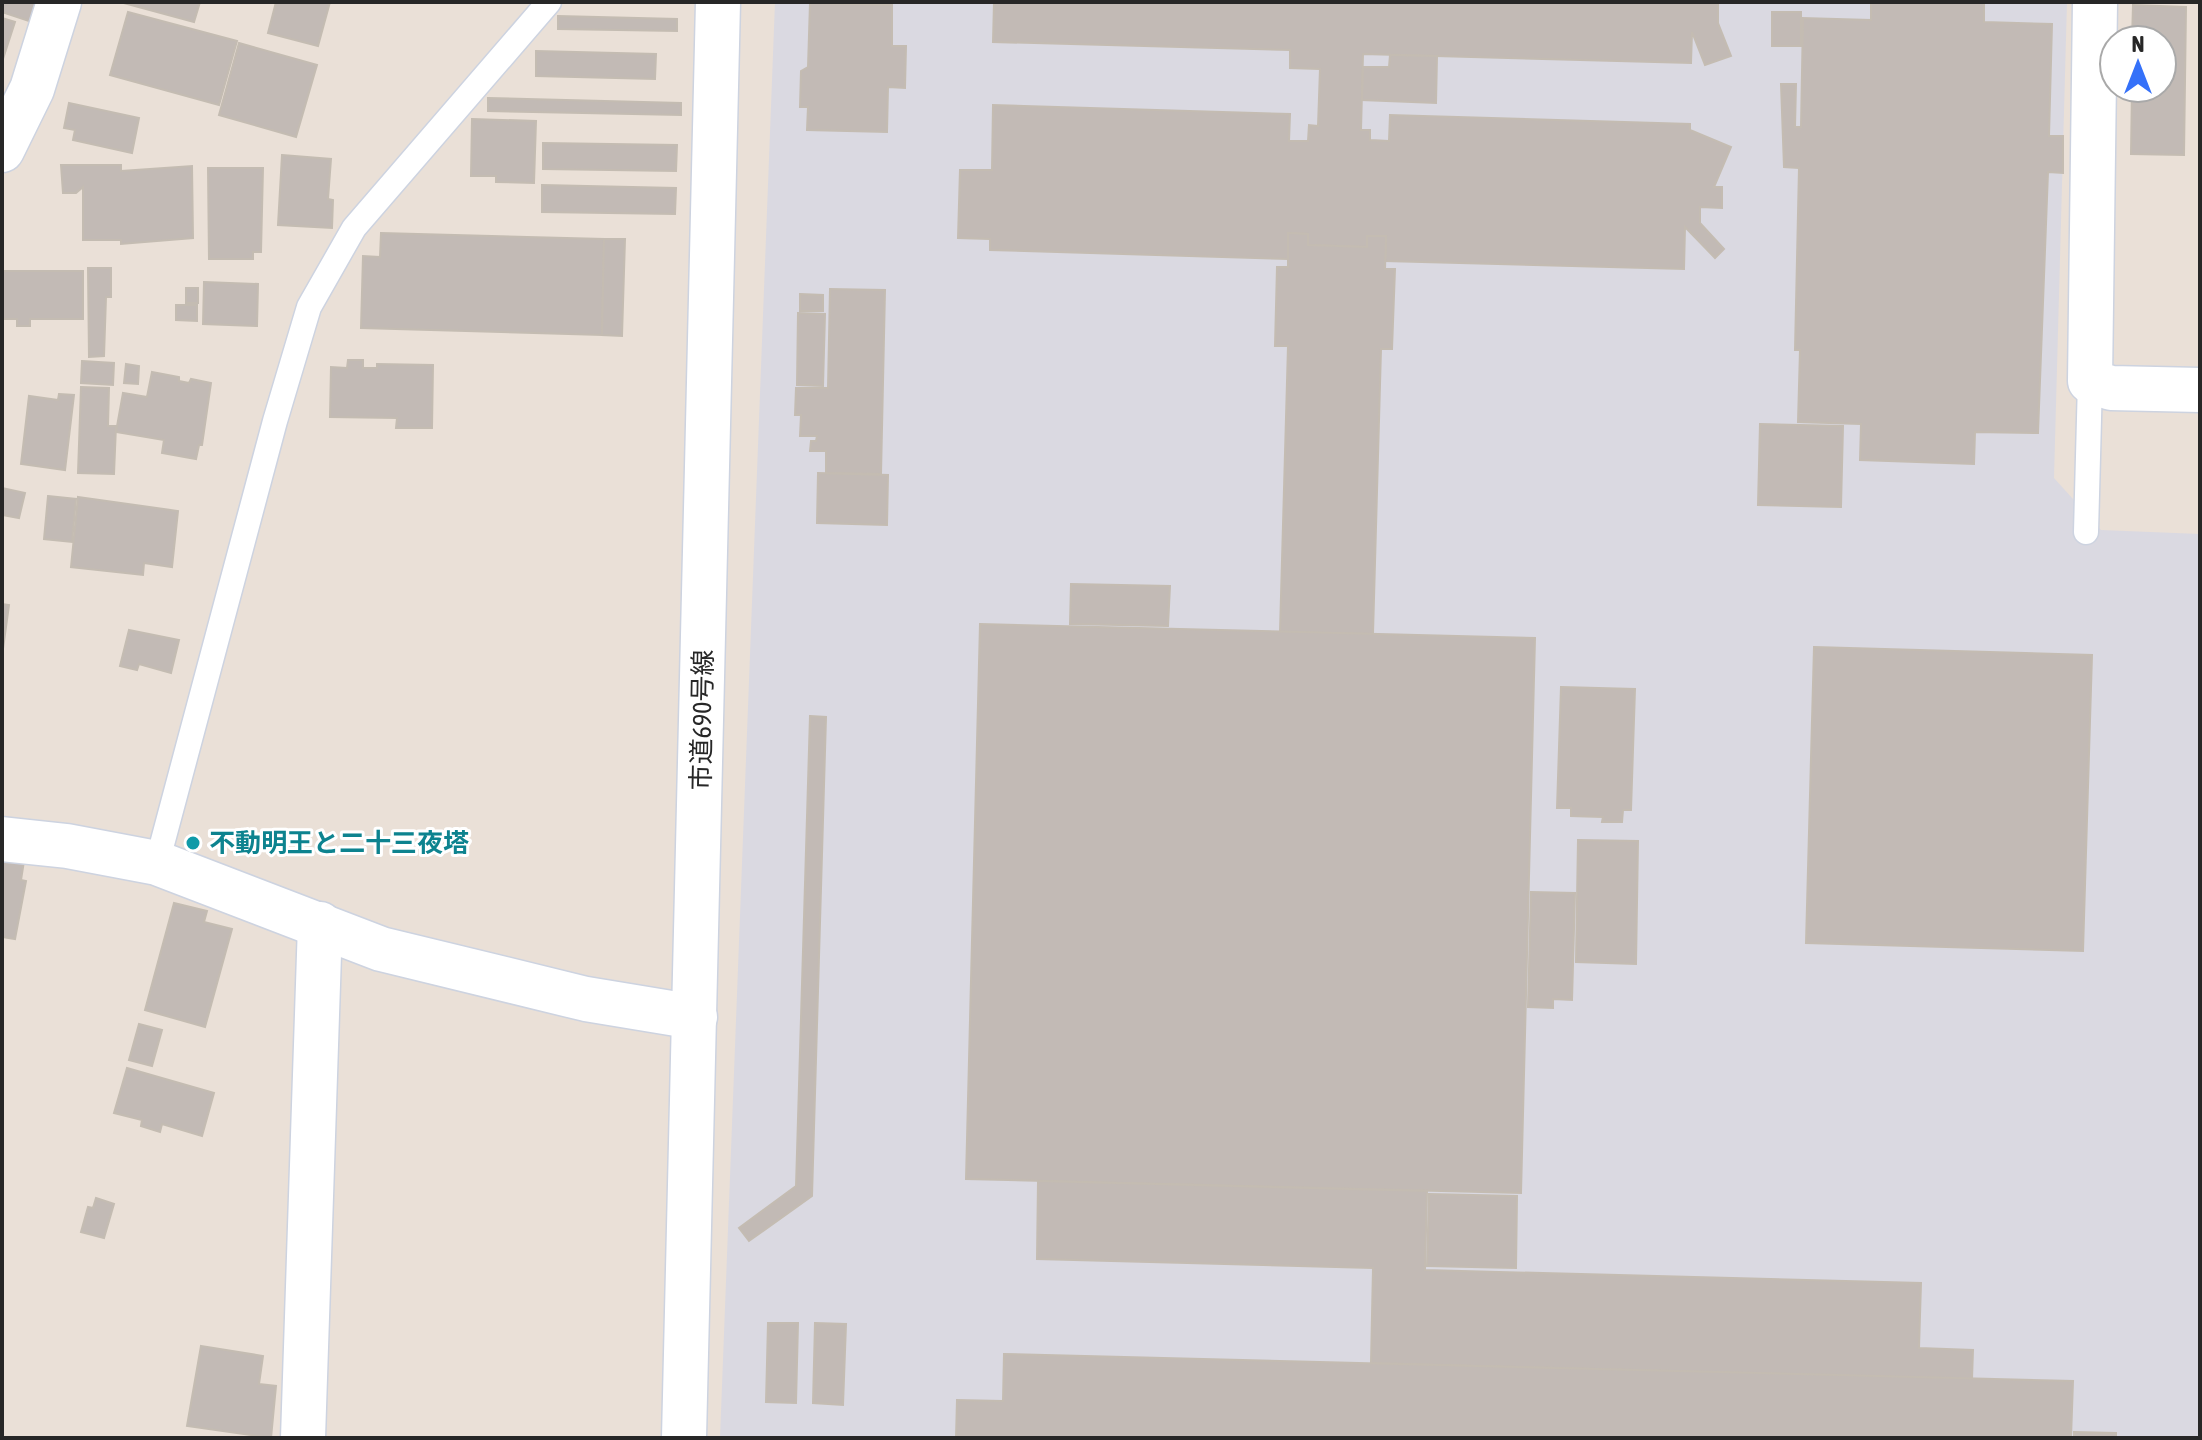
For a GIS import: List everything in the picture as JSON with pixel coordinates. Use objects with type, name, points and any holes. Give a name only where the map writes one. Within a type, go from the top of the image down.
[{"type":"street","points":[[2,150],[32,89],[59,2]]},
{"type":"street","name":"市道690号線","points":[[684,1438],[718,2]]},
{"type":"street","points":[[2095,2],[2090,381],[2111,388],[2200,390]]},
{"type":"street","points":[[2,839],[67,846],[157,863],[381,949],[586,999],[695,1017]]},
{"type":"street","points":[[303,1438],[320,924]]},
{"type":"lane","points":[[157,863],[309,307],[354,228],[549,2]]},
{"type":"lane","points":[[2086,532],[2090,381]]},
{"type":"shaded area","points":[[775,2],[2067,2],[2054,478],[2101,530],[2200,534],[2200,1438],[720,1438]]},
{"type":"building","points":[[2,2],[45,2],[38,24],[2,12]]},
{"type":"building","points":[[120,2],[200,2],[194,22]]},
{"type":"building","points":[[276,2],[330,2],[318,46],[268,33]]},
{"type":"building","points":[[994,2],[1728,2],[1718,3],[1718,23],[1731,56],[1705,65],[1692,32],[1691,63],[1363,54],[1361,130],[1370,130],[1370,140],[1389,141],[1390,115],[1690,124],[1690,130],[1731,147],[1714,187],[1722,187],[1722,208],[1700,207],[1700,223],[1724,249],[1715,258],[1685,227],[1684,269],[1385,261],[1386,236],[1367,236],[1367,247],[1308,245],[1308,234],[1288,233],[1288,259],[990,250],[990,239],[958,238],[960,170],[992,170],[993,105],[1290,114],[1289,141],[1308,141],[1309,125],[1318,126],[1320,69],[1290,68],[1290,50],[993,42]]},
{"type":"building","points":[[1871,2],[1984,3],[1984,22],[2052,24],[2049,136],[2063,136],[2063,173],[2048,172],[2038,433],[1975,432],[1974,464],[1860,460],[1861,424],[1798,422],[1800,350],[1795,350],[1799,168],[1784,167],[1781,84],[1796,84],[1795,127],[1801,127],[1803,18],[1871,20]]},
{"type":"building","points":[[810,3],[892,5],[892,46],[906,46],[905,88],[888,87],[887,132],[807,130],[808,107],[800,107],[801,71],[808,67]]},
{"type":"building","points":[[2133,5],[2186,7],[2184,155],[2131,154],[2132,104],[2178,104],[2178,24],[2132,24]]},
{"type":"building","points":[[128,12],[237,41],[219,105],[110,75]]},
{"type":"building","points":[[1772,12],[1801,12],[1801,46],[1772,46]]},
{"type":"building","points":[[558,16],[677,19],[677,31],[558,29]]},
{"type":"building","points":[[2,18],[15,22],[2,62]]},
{"type":"building","points":[[239,43],[317,65],[296,137],[219,115]]},
{"type":"building","points":[[536,51],[656,54],[655,79],[536,76]]},
{"type":"building","points":[[1390,55],[1437,56],[1436,103],[1362,100],[1363,67],[1389,67]]},
{"type":"building","points":[[488,98],[681,103],[681,115],[488,111]]},
{"type":"building","points":[[69,103],[139,118],[132,153],[73,140],[75,130],[64,128]]},
{"type":"building","points":[[472,119],[536,121],[534,183],[496,182],[496,176],[471,176]]},
{"type":"building","points":[[543,143],[677,145],[676,171],[543,169]]},
{"type":"building","points":[[282,155],[331,159],[328,199],[333,200],[332,228],[278,225]]},
{"type":"building","points":[[61,165],[121,165],[121,171],[192,166],[193,238],[121,244],[121,240],[83,240],[83,187],[76,193],[63,193]]},
{"type":"building","points":[[208,168],[263,168],[261,252],[253,252],[253,259],[209,259]]},
{"type":"building","points":[[542,185],[676,188],[675,214],[542,212]]},
{"type":"building","points":[[381,233],[604,239],[602,335],[361,328],[363,256],[380,257]]},
{"type":"building","points":[[1288,233],[1308,234],[1308,245],[1367,247],[1367,236],[1386,236],[1385,269],[1395,269],[1392,349],[1381,349],[1373,634],[1280,632],[1288,346],[1275,346],[1277,267],[1288,267]]},
{"type":"building","points":[[604,239],[625,239],[622,336],[602,335]]},
{"type":"building","points":[[88,268],[111,268],[111,297],[106,297],[104,356],[89,357]]},
{"type":"building","points":[[2,271],[83,271],[83,319],[30,319],[30,326],[17,326],[17,319],[2,319]]},
{"type":"building","points":[[204,282],[258,284],[257,326],[203,324]]},
{"type":"building","points":[[186,288],[198,288],[198,303],[186,303]]},
{"type":"building","points":[[830,289],[885,290],[881,474],[826,473],[826,451],[810,451],[811,441],[816,441],[817,436],[800,436],[801,415],[795,415],[796,388],[828,388]]},
{"type":"building","points":[[800,294],[823,295],[823,311],[800,311]]},
{"type":"building","points":[[176,305],[197,305],[197,321],[176,320]]},
{"type":"building","points":[[798,313],[825,314],[823,386],[797,385]]},
{"type":"building","points":[[348,360],[363,360],[363,368],[377,368],[377,364],[433,365],[432,428],[396,428],[397,418],[330,417],[331,367],[347,368]]},
{"type":"building","points":[[82,361],[114,363],[113,385],[81,383]]},
{"type":"building","points":[[126,364],[139,366],[138,384],[124,383]]},
{"type":"building","points":[[152,372],[179,377],[179,381],[189,383],[191,379],[211,383],[202,445],[199,445],[196,459],[162,453],[164,440],[116,432],[123,393],[147,397]]},
{"type":"building","points":[[81,387],[109,388],[108,426],[116,426],[114,474],[78,473]]},
{"type":"building","points":[[59,394],[74,395],[65,470],[21,464],[29,396],[58,400]]},
{"type":"building","points":[[1760,424],[1843,426],[1841,507],[1758,505]]},
{"type":"building","points":[[818,473],[888,475],[887,525],[817,523]]},
{"type":"building","points":[[2,488],[25,493],[19,518],[2,515]]},
{"type":"building","points":[[48,496],[76,499],[72,542],[44,539]]},
{"type":"building","points":[[78,497],[178,511],[172,567],[144,563],[143,575],[71,567]]},
{"type":"building","points":[[1071,584],[1170,586],[1168,626],[1070,624]]},
{"type":"building","points":[[2,604],[9,605],[2,656]]},
{"type":"building","points":[[980,624],[1535,638],[1521,1193],[966,1179]]},
{"type":"building","points":[[129,630],[179,640],[171,673],[139,664],[137,670],[120,666]]},
{"type":"building","points":[[1814,647],[2092,655],[2083,951],[1806,943]]},
{"type":"building","points":[[1561,687],[1635,689],[1631,810],[1623,810],[1622,822],[1602,822],[1603,817],[1571,816],[1571,808],[1557,808]]},
{"type":"building","points":[[810,716],[826,717],[812,1196],[749,1241],[739,1228],[796,1186]]},
{"type":"building","points":[[1578,840],[1638,841],[1636,964],[1576,962]]},
{"type":"building","points":[[2,857],[24,861],[21,880],[26,881],[15,939],[2,937]]},
{"type":"building","points":[[1531,892],[1575,893],[1572,1000],[1553,999],[1553,1008],[1528,1007]]},
{"type":"building","points":[[174,903],[207,911],[204,922],[232,929],[205,1027],[145,1010]]},
{"type":"building","points":[[139,1024],[162,1030],[152,1066],[129,1060]]},
{"type":"building","points":[[127,1068],[214,1093],[202,1136],[162,1124],[160,1132],[141,1126],[142,1120],[114,1113]]},
{"type":"building","points":[[1038,1181],[1427,1191],[1425,1270],[1921,1283],[1919,1348],[1973,1350],[1972,1379],[1371,1363],[1373,1268],[1037,1259]]},
{"type":"building","points":[[1429,1194],[1517,1196],[1516,1268],[1427,1266]]},
{"type":"building","points":[[96,1198],[114,1204],[104,1238],[81,1232],[88,1207],[93,1208]]},
{"type":"building","points":[[768,1323],[798,1323],[796,1403],[766,1402]]},
{"type":"building","points":[[815,1323],[846,1324],[843,1405],[813,1403]]},
{"type":"building","points":[[201,1346],[263,1356],[259,1384],[276,1386],[271,1438],[187,1426]]},
{"type":"building","points":[[1004,1354],[2073,1381],[2071,1438],[956,1438],[957,1400],[1003,1401]]},
{"type":"building","points":[[2074,1432],[2116,1433],[2116,1438],[2074,1438]]},
{"type":"place","name":"不動明王と二十三夜塔","points":[[193,843]]}]
